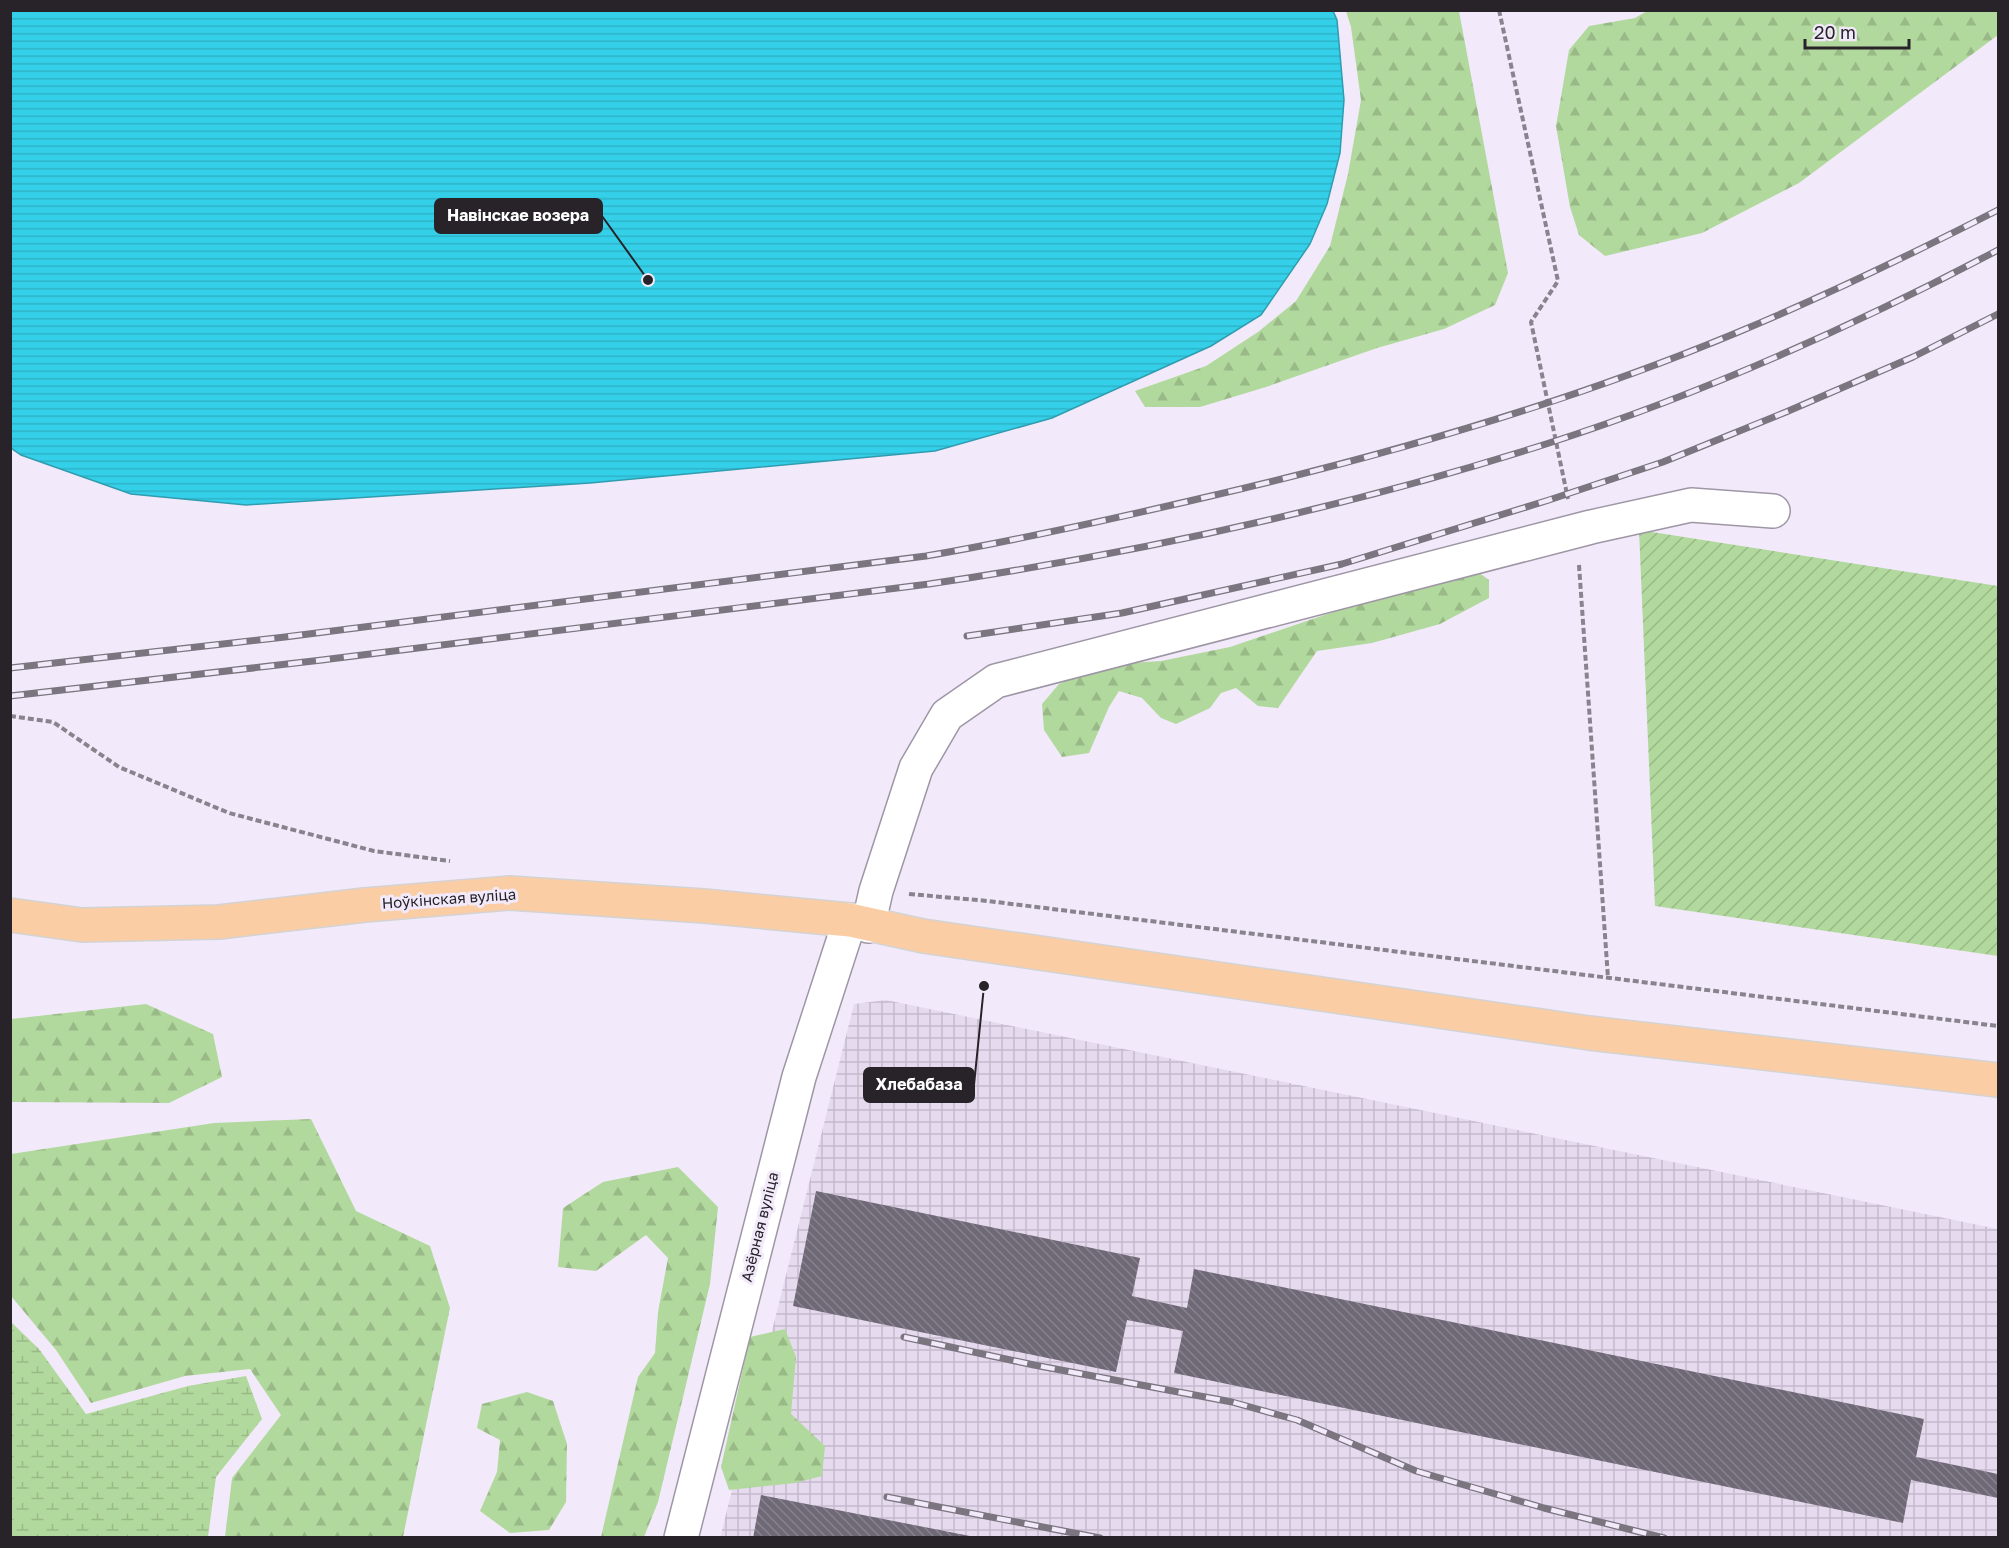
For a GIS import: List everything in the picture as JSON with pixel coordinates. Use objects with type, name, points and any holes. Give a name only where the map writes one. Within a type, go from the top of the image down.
[{"type":"main road","name":"Ноўкінская вуліца","points":[[10,915],[82,925],[219,922],[365,905],[510,893],[704,906],[859,923],[923,936],[1589,1033],[1998,1080]]},
{"type":"street","name":"Азёрная вуліца","points":[[681,1538],[799,1077],[859,923],[876,891],[916,768],[947,715],[996,681],[1613,522],[1691,505],[1773,511]]},
{"type":"path","points":[[1499,10],[1558,280],[1531,322],[1569,505]]},
{"type":"path","points":[[1579,562],[1608,978]]},
{"type":"path","points":[[10,716],[52,722],[119,767],[229,813],[374,851],[455,862]]},
{"type":"path","points":[[876,891],[999,903],[1998,1026]]},
{"type":"shaded area","points":[[886,1000],[1998,1229],[1998,1537],[720,1538],[854,1004]]},
{"type":"green space","points":[[1346,11],[1459,11],[1508,273],[1495,305],[1444,329],[1377,348],[1266,387],[1200,407],[1145,407],[1135,391],[1206,366],[1258,332],[1296,301],[1330,246],[1348,174],[1361,100],[1351,27]]},
{"type":"green space","points":[[1647,11],[1998,11],[1998,35],[1799,183],[1702,233],[1605,256],[1579,235],[1570,207],[1556,126],[1569,50],[1589,26],[1635,18]]},
{"type":"green space","points":[[1639,530],[1998,586],[1998,956],[1655,906]]},
{"type":"green space","points":[[1475,570],[1489,580],[1489,598],[1440,624],[1372,643],[1317,651],[1278,708],[1258,706],[1236,688],[1221,693],[1210,708],[1176,724],[1161,718],[1142,698],[1119,691],[1109,707],[1089,753],[1062,757],[1044,730],[1042,704],[1059,684],[1100,665],[1161,661],[1230,647],[1445,574]]},
{"type":"green space","points":[[146,1004],[213,1034],[222,1077],[169,1103],[11,1102],[11,1019]]},
{"type":"green space","points":[[311,1119],[356,1211],[430,1246],[450,1308],[403,1537],[225,1537],[232,1478],[281,1415],[250,1369],[185,1376],[91,1403],[56,1350],[11,1296],[11,1154],[214,1123]]},
{"type":"green space","points":[[678,1167],[718,1207],[710,1284],[658,1502],[644,1537],[601,1537],[638,1377],[655,1353],[658,1312],[668,1258],[646,1235],[596,1271],[558,1267],[563,1208],[603,1182]]},
{"type":"green space","points":[[10,1321],[39,1349],[86,1414],[188,1386],[246,1376],[262,1419],[216,1477],[208,1537],[11,1537]]},
{"type":"green space","points":[[785,1329],[796,1357],[791,1414],[825,1446],[822,1476],[795,1483],[729,1490],[721,1467],[750,1337]]},
{"type":"green space","points":[[527,1392],[553,1401],[567,1444],[566,1502],[549,1530],[510,1533],[480,1511],[497,1472],[500,1440],[477,1428],[482,1404]]},
{"type":"water","points":[[10,11],[1333,11],[1337,20],[1344,100],[1340,153],[1327,204],[1310,244],[1261,315],[1211,346],[1052,418],[935,451],[590,483],[246,505],[131,494],[21,455],[11,448]]},
{"type":"building","points":[[816,1191],[1140,1258],[1132,1296],[1187,1308],[1194,1269],[1924,1419],[1916,1457],[1998,1474],[1998,1498],[1911,1480],[1903,1523],[1174,1373],[1183,1331],[1127,1320],[1116,1372],[793,1306]]},
{"type":"building","points":[[761,1495],[970,1536],[970,1538],[753,1538]]},
{"type":"railway","points":[[10,668],[285,637],[926,556],[1164,507],[1267,483],[1403,447],[1605,383],[1736,333],[1802,304],[1998,210]]},
{"type":"railway","points":[[10,696],[322,660],[929,584],[1085,558],[1240,526],[1394,489],[1470,467],[1546,444],[1662,403],[1720,381],[1833,332],[1998,250]]},
{"type":"railway","points":[[967,636],[1122,613],[1342,564],[1549,500],[1663,462],[1786,412],[1913,357],[1998,314]]},
{"type":"railway","points":[[904,1337],[1034,1365],[1232,1402],[1297,1420],[1416,1471],[1544,1508],[1664,1538]]},
{"type":"railway","points":[[887,1497],[1100,1538]]},
{"type":"place","name":"Навінскае возера","points":[[648,280]]},
{"type":"place","name":"Хлебабаза","points":[[984,986]]}]
